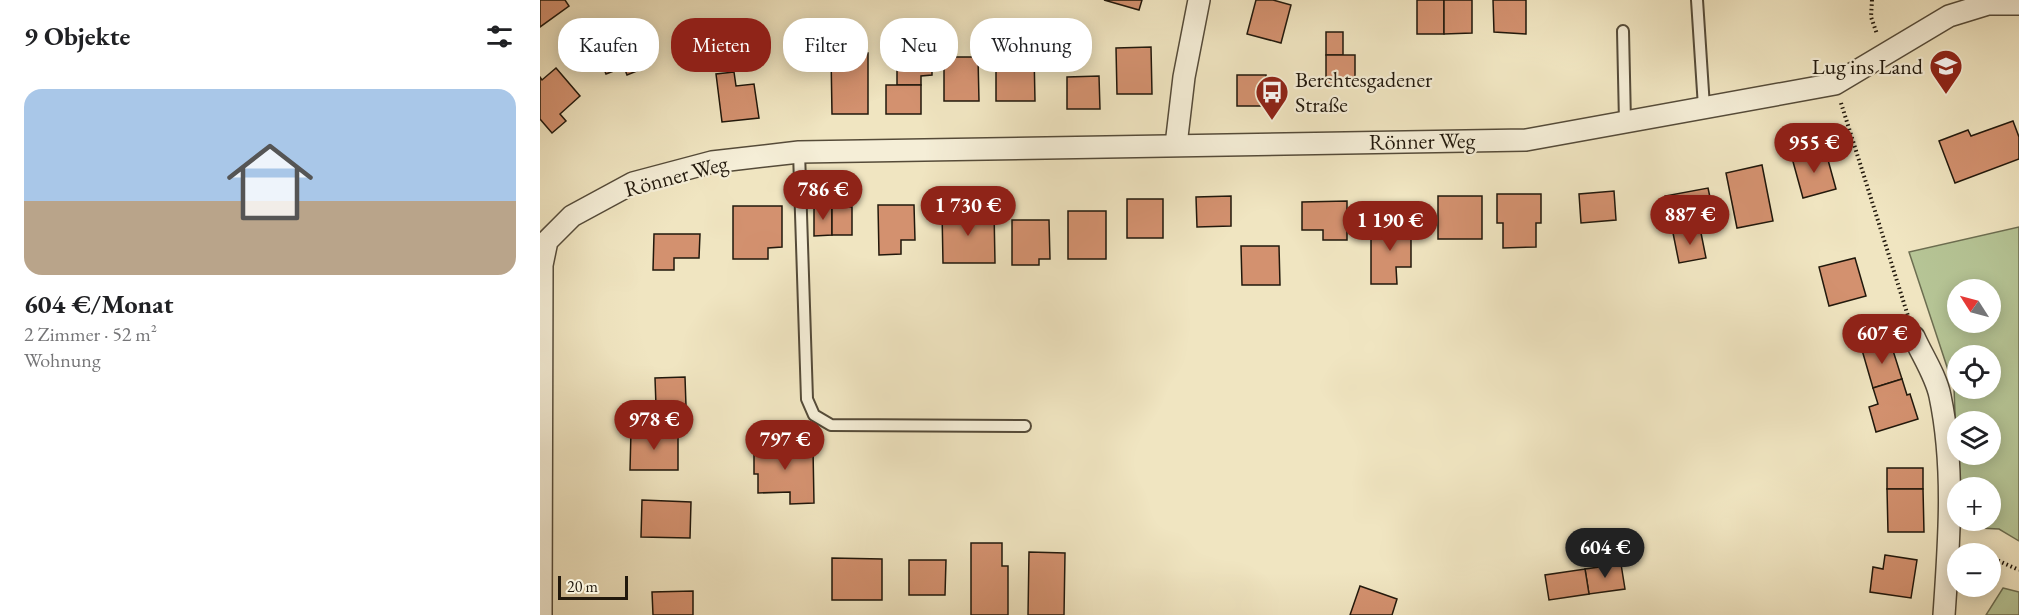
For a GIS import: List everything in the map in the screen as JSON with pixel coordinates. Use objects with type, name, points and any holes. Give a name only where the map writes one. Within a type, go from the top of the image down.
[{"type":"street","points":[[1176,145],[1184,77],[1199,0]]},
{"type":"street","name":"Rönner Weg","points":[[542,615],[542,265],[544,241],[572,216],[633,183],[712,162],[799,152],[1526,140],[1835,84],[1949,16],[1988,2],[2019,4]]},
{"type":"street","points":[[1914,337],[1940,393],[1947,452],[1949,545],[1944,615]]},
{"type":"lane","points":[[1697,0],[1704,107]]},
{"type":"lane","points":[[1623,31],[1625,122]]},
{"type":"lane","points":[[799,152],[807,399],[814,415],[831,425],[1025,426]]},
{"type":"path","points":[[1872,0],[1871,17],[1885,54]]},
{"type":"path","points":[[1835,84],[1914,337]]},
{"type":"path","points":[[2001,562],[2019,570]]},
{"type":"green space","points":[[2019,227],[2019,541],[2001,530],[2001,477],[1958,477],[1957,465],[2001,465],[2001,411],[1955,411],[1954,399],[2001,399],[2001,345],[1947,345],[1947,367],[1909,252]]},
{"type":"green space","points":[[2003,588],[2019,592],[2019,615],[1986,615],[1997,597],[2001,597]]},
{"type":"building","points":[[540,0],[565,0],[569,6],[540,27]]},
{"type":"building","points":[[1104,0],[1142,0],[1139,10]]},
{"type":"building","points":[[1256,0],[1273,0],[1291,5],[1281,43],[1247,34]]},
{"type":"building","points":[[1417,0],[1444,0],[1444,34],[1417,34]]},
{"type":"building","points":[[1444,0],[1472,0],[1472,33],[1444,34]]},
{"type":"building","points":[[1493,0],[1526,0],[1526,34],[1494,32]]},
{"type":"building","points":[[1326,32],[1343,32],[1343,55],[1326,55]]},
{"type":"building","points":[[1151,47],[1152,94],[1117,94],[1116,48]]},
{"type":"building","points":[[1326,55],[1355,55],[1355,85],[1326,86]]},
{"type":"building","points":[[958,57],[970,57],[970,72],[978,72],[979,101],[944,101],[944,72],[958,72]]},
{"type":"building","points":[[556,68],[580,96],[560,114],[566,121],[552,133],[540,119],[540,77],[542,80]]},
{"type":"building","points":[[734,72],[736,86],[754,84],[759,118],[722,122],[716,74]]},
{"type":"building","points":[[831,72],[868,72],[868,114],[832,114]]},
{"type":"building","points":[[897,72],[932,72],[932,75],[921,76],[921,85],[897,85]]},
{"type":"building","points":[[996,72],[1034,72],[1035,101],[996,101]]},
{"type":"building","points":[[1237,75],[1266,75],[1266,106],[1237,106]]},
{"type":"building","points":[[1099,76],[1100,109],[1067,109],[1067,77]]},
{"type":"building","points":[[886,85],[921,85],[921,114],[886,114]]},
{"type":"building","points":[[2013,121],[2019,137],[2019,159],[1955,183],[1939,141],[1968,130],[1971,136]]},
{"type":"building","points":[[1825,149],[1836,189],[1803,198],[1792,158]]},
{"type":"building","points":[[1762,165],[1773,221],[1737,228],[1726,173]]},
{"type":"building","points":[[1708,188],[1716,225],[1673,233],[1665,196]]},
{"type":"building","points":[[1614,191],[1616,220],[1581,223],[1579,194]]},
{"type":"building","points":[[1497,194],[1541,194],[1541,223],[1536,223],[1536,247],[1503,248],[1503,223],[1497,223]]},
{"type":"building","points":[[1231,196],[1231,226],[1197,227],[1196,197]]},
{"type":"building","points":[[1438,196],[1482,196],[1482,239],[1438,239]]},
{"type":"building","points":[[1127,199],[1163,199],[1163,238],[1127,238]]},
{"type":"building","points":[[1347,201],[1347,240],[1323,240],[1323,230],[1302,230],[1302,202]]},
{"type":"building","points":[[878,205],[914,205],[915,240],[901,240],[901,254],[879,255]]},
{"type":"building","points":[[733,206],[782,206],[782,247],[768,248],[768,259],[733,259]]},
{"type":"building","points":[[814,207],[832,207],[832,235],[814,236]]},
{"type":"building","points":[[832,207],[852,207],[852,235],[832,235]]},
{"type":"building","points":[[942,210],[994,210],[995,263],[943,263]]},
{"type":"building","points":[[1068,211],[1106,211],[1106,259],[1068,259]]},
{"type":"building","points":[[1012,220],[1049,220],[1050,259],[1039,259],[1039,265],[1012,265]]},
{"type":"building","points":[[1371,225],[1411,225],[1411,267],[1396,267],[1397,284],[1371,284]]},
{"type":"building","points":[[1700,228],[1706,258],[1679,263],[1673,233]]},
{"type":"building","points":[[654,234],[700,234],[699,258],[674,258],[674,270],[653,270]]},
{"type":"building","points":[[1241,246],[1279,246],[1280,285],[1242,285]]},
{"type":"building","points":[[1855,258],[1866,296],[1829,306],[1819,267]]},
{"type":"building","points":[[1890,341],[1902,379],[1873,388],[1862,350]]},
{"type":"building","points":[[685,377],[686,406],[656,406],[655,378]]},
{"type":"building","points":[[1902,379],[1907,395],[1910,394],[1918,419],[1876,432],[1869,407],[1878,404],[1873,388]]},
{"type":"building","points":[[631,431],[678,431],[678,470],[630,470]]},
{"type":"building","points":[[794,441],[794,449],[813,449],[814,503],[790,504],[790,492],[758,493],[758,474],[754,474],[754,453],[758,453],[758,442]]},
{"type":"building","points":[[1887,468],[1923,468],[1923,489],[1887,489]]},
{"type":"building","points":[[1887,489],[1923,489],[1924,532],[1888,532]]},
{"type":"building","points":[[642,500],[691,502],[690,538],[641,537]]},
{"type":"building","points":[[971,543],[1002,543],[1002,566],[1008,566],[1008,615],[971,615]]},
{"type":"building","points":[[1029,552],[1065,553],[1064,615],[1028,615]]},
{"type":"building","points":[[1885,555],[1917,560],[1911,598],[1870,592],[1873,567],[1883,569]]},
{"type":"building","points":[[832,558],[882,559],[882,600],[832,600]]},
{"type":"building","points":[[909,560],[946,560],[945,595],[909,595]]},
{"type":"building","points":[[1621,564],[1625,589],[1589,594],[1585,569]]},
{"type":"building","points":[[1585,569],[1589,594],[1549,600],[1545,575]]},
{"type":"building","points":[[1360,586],[1397,599],[1392,615],[1350,615]]},
{"type":"building","points":[[693,591],[693,615],[653,615],[652,592]]},
{"type":"place","name":"Lug ins Land","points":[[1946,95]]},
{"type":"place","name":"Berchtesgadener Straße","points":[[1272,121]]}]
